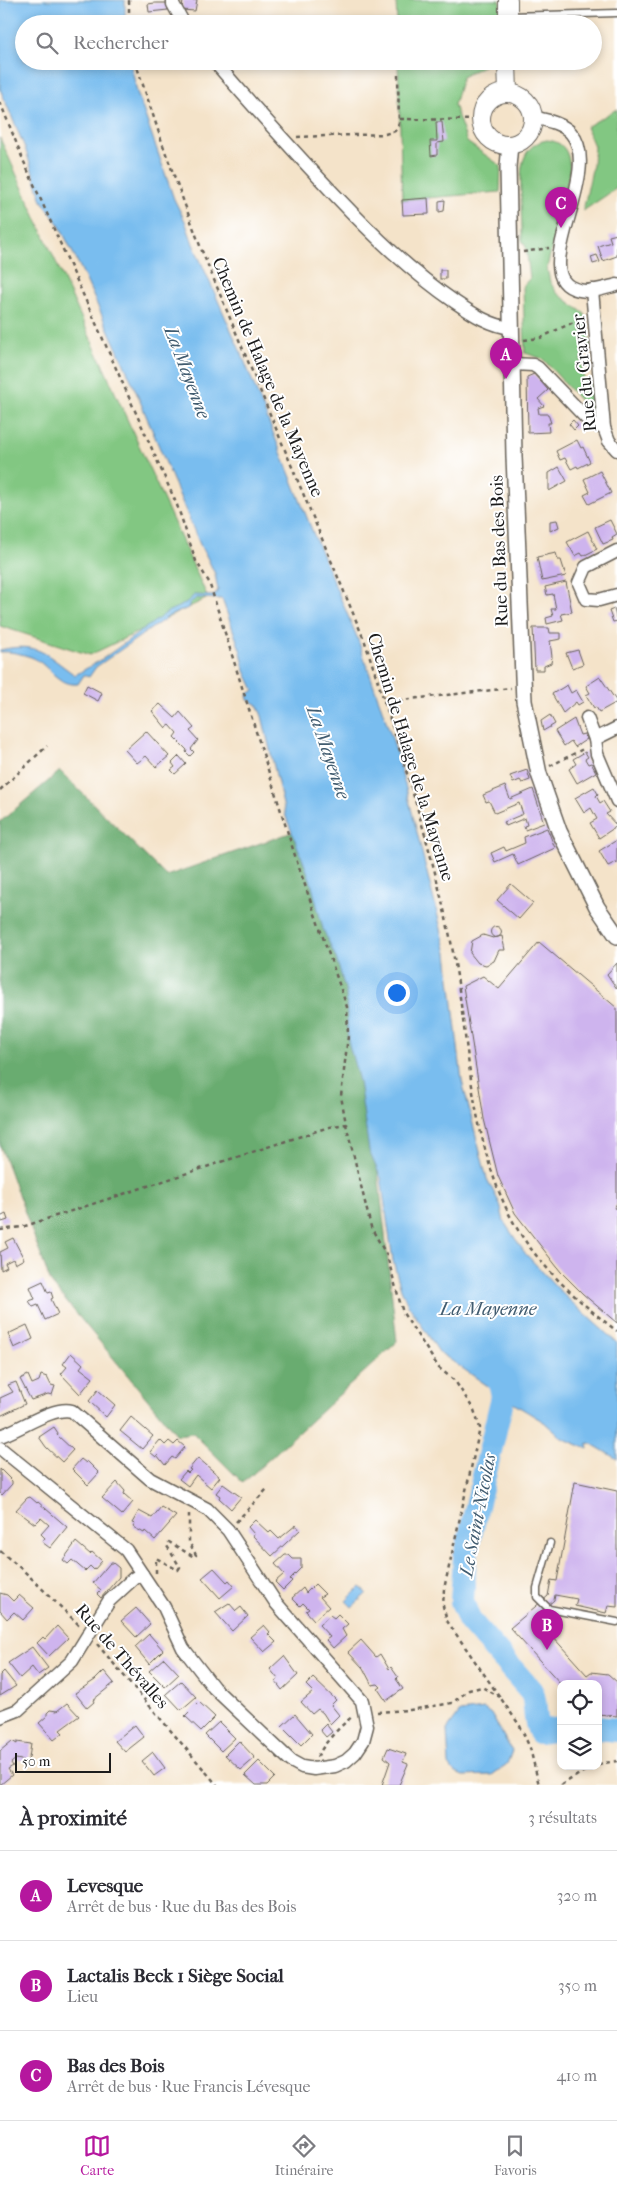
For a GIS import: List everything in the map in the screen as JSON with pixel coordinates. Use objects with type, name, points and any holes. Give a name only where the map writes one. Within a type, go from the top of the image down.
[{"type":"main road","points":[[507,70],[508,93]]},
{"type":"main road","points":[[508,93],[516,94],[528,103],[533,117],[532,125],[524,138],[510,144],[494,141],[487,136],[481,120],[486,104],[500,94],[508,93]]},
{"type":"street","points":[[173,0],[179,15]]},
{"type":"street","points":[[222,70],[284,142],[386,247],[425,282],[484,320],[513,336]]},
{"type":"street","points":[[533,117],[555,123],[570,132],[581,152],[578,181],[558,261],[562,278],[569,286],[578,290],[592,290],[617,285]]},
{"type":"street","name":"Rue du Bas des Bois","points":[[510,144],[508,167],[512,254],[513,364],[522,687],[539,772],[559,831],[597,907],[617,936]]},
{"type":"street","name":"Rue du Gravier","points":[[592,290],[598,378],[604,428],[609,441],[617,450]]},
{"type":"street","points":[[513,364],[533,365],[538,368],[592,424],[604,428]]},
{"type":"street","points":[[617,551],[586,567],[578,583],[586,599],[599,600],[617,595]]},
{"type":"street","points":[[587,718],[596,741],[597,754],[617,801]]},
{"type":"street","points":[[596,741],[617,728]]},
{"type":"street","points":[[0,1436],[54,1412],[64,1409],[72,1411],[150,1479],[207,1509],[228,1530],[276,1604],[362,1701],[366,1712],[367,1726],[363,1741],[355,1753],[335,1766],[314,1769],[302,1767],[291,1761],[214,1688],[183,1648],[148,1574],[126,1550],[0,1448]]},
{"type":"street","points":[[0,1717],[18,1710],[72,1661],[109,1601],[134,1578],[148,1574]]},
{"type":"lane","points":[[508,13],[617,14]]},
{"type":"lane","points":[[550,1543],[537,1588],[537,1597],[549,1609],[617,1622]]},
{"type":"path","points":[[129,0],[129,15]]},
{"type":"path","name":"Chemin de Halage de la Mayenne","points":[[137,70],[202,252],[361,634],[401,754],[449,932],[458,977],[475,1107],[498,1188],[515,1224],[536,1252],[582,1302],[617,1331]]},
{"type":"path","points":[[284,142],[300,136],[391,133],[398,127],[400,119],[398,75]]},
{"type":"path","points":[[0,102],[24,162],[177,505],[196,561],[209,582],[297,862],[346,1008],[348,1036],[341,1096],[370,1227],[387,1256],[403,1313],[439,1368],[455,1381],[474,1410],[480,1428],[444,1589],[443,1606],[447,1621],[520,1726],[530,1748],[539,1785]]},
{"type":"path","points":[[400,119],[481,120]]},
{"type":"path","points":[[512,254],[561,246]]},
{"type":"path","points":[[513,336],[540,338],[575,320],[595,315]]},
{"type":"path","points":[[383,702],[522,687]]},
{"type":"path","points":[[539,772],[596,741]]},
{"type":"path","points":[[0,790],[47,746]]},
{"type":"path","points":[[0,1230],[22,1227],[329,1127],[346,1124]]},
{"type":"path","points":[[232,1526],[267,1489]]},
{"type":"path","points":[[148,1574],[158,1572],[156,1558],[178,1570],[180,1567],[167,1546],[169,1542],[194,1557],[196,1555],[189,1542],[188,1516],[190,1513]]},
{"type":"path","name":"Rue de Thévalles","points":[[0,1551],[24,1571],[88,1634],[218,1785]]},
{"type":"path","points":[[314,1769],[315,1760],[324,1744],[341,1725],[358,1712],[410,1710],[452,1703],[468,1690],[482,1687],[501,1698]]},
{"type":"path","points":[[602,1764],[617,1762]]},
{"type":"path","points":[[561,1785],[586,1770]]},
{"type":"green space","points":[[396,0],[500,0],[501,15],[397,15]]},
{"type":"green space","points":[[398,70],[475,70],[462,77],[454,105],[467,142],[501,166],[500,192],[402,200]]},
{"type":"green space","points":[[617,109],[617,188],[583,211],[593,165],[594,146],[586,127]]},
{"type":"green space","points":[[0,138],[208,598],[90,655],[0,626]]},
{"type":"green space","points":[[547,140],[558,143],[565,149],[569,158],[570,170],[547,268],[550,282],[557,293],[585,314],[591,346],[581,358],[583,376],[594,387],[594,411],[590,412],[543,359],[525,353],[523,286],[530,278],[526,247],[522,240],[522,170],[526,154],[531,148]]},
{"type":"green space","points":[[60,771],[166,876],[304,828],[360,1010],[397,1342],[243,1483],[193,1433],[177,1435],[51,1283],[0,1145],[0,822]]},
{"type":"water","name":"La Mayenne","points":[[0,0],[125,0],[125,15],[15,15],[15,70],[132,70],[137,92],[174,199],[242,355],[357,637],[393,741],[447,953],[462,1081],[487,1179],[500,1204],[504,1222],[525,1253],[565,1296],[617,1343],[617,1459],[590,1443],[587,1444],[588,1449],[562,1438],[544,1422],[511,1402],[439,1352],[407,1303],[393,1261],[381,1178],[369,1151],[359,1081],[348,1041],[346,992],[336,958],[323,929],[310,879],[286,817],[262,716],[257,704],[248,700],[247,695],[254,690],[245,671],[241,652],[222,599],[197,598],[190,603],[188,608],[169,616],[96,667],[89,677],[84,675],[78,684],[64,682],[43,664],[31,657],[12,652],[0,652],[0,650],[24,647],[33,649],[49,656],[75,675],[101,660],[169,611],[187,603],[194,595],[214,596],[218,590],[215,574],[201,547],[132,382],[81,269],[59,225],[42,201],[25,148],[0,89]]},
{"type":"water","points":[[360,1587],[367,1593],[352,1607],[346,1601]]},
{"type":"water","points":[[484,1709],[491,1714],[512,1751],[507,1764],[492,1775],[463,1776],[454,1772],[449,1765],[447,1730],[460,1712]]},
{"type":"building","points":[[183,0],[197,0],[195,11],[182,10]]},
{"type":"building","points":[[167,3],[168,10],[149,12],[148,4]]},
{"type":"building","points":[[436,122],[442,122],[444,142],[437,143],[437,155],[431,156],[430,141],[437,141]]},
{"type":"building","points":[[428,198],[429,214],[403,215],[402,200]]},
{"type":"building","points":[[445,200],[444,211],[439,212],[439,201]]},
{"type":"building","points":[[617,234],[617,256],[603,261],[598,246],[611,242],[609,236]]},
{"type":"building","points":[[597,255],[600,262],[593,264],[591,257]]},
{"type":"building","points":[[440,270],[446,270],[446,279],[440,279]]},
{"type":"building","points":[[534,374],[548,390],[538,399],[544,406],[538,408],[539,414],[548,414],[551,423],[548,423],[549,432],[528,433],[527,377]]},
{"type":"building","points":[[573,420],[578,426],[574,430],[569,424]]},
{"type":"building","points":[[577,440],[581,448],[583,447],[590,462],[571,469],[565,458],[560,460],[556,451]]},
{"type":"building","points":[[559,467],[567,481],[549,491],[549,473]]},
{"type":"building","points":[[600,471],[611,493],[589,504],[584,495],[590,492],[584,479]]},
{"type":"building","points":[[557,520],[559,527],[550,531],[550,521]]},
{"type":"building","points":[[610,520],[617,534],[612,537],[613,540],[603,544],[595,527]]},
{"type":"building","points":[[588,531],[597,549],[583,556],[581,553],[575,556],[567,542]]},
{"type":"building","points":[[556,553],[558,560],[561,560],[566,576],[542,581],[537,557]]},
{"type":"building","points":[[566,582],[572,612],[561,614],[563,620],[547,624],[546,618],[553,616],[551,609],[556,609],[553,594],[547,595],[545,587]]},
{"type":"building","points":[[614,609],[617,621],[613,622],[609,611]]},
{"type":"building","points":[[533,628],[549,628],[550,633],[561,633],[561,639],[550,641],[551,663],[544,666],[544,670],[535,670]]},
{"type":"building","points":[[578,650],[583,664],[572,668],[566,653]]},
{"type":"building","points":[[600,677],[617,702],[599,712],[596,707],[594,708],[586,695],[590,693],[586,686]]},
{"type":"building","points":[[87,685],[102,693],[98,701],[83,693]]},
{"type":"building","points":[[567,685],[571,693],[576,690],[583,702],[578,705],[576,702],[563,713],[552,694]]},
{"type":"building","points":[[160,704],[175,718],[180,712],[194,728],[190,731],[198,740],[191,749],[194,752],[190,756],[186,752],[187,750],[174,737],[177,733],[170,725],[166,728],[152,711]]},
{"type":"building","points":[[550,715],[555,724],[543,731],[541,721]]},
{"type":"building","points":[[574,719],[580,735],[584,734],[587,739],[575,747],[571,741],[564,746],[555,731]]},
{"type":"building","points":[[146,731],[169,756],[156,767],[146,756],[137,763],[125,750]]},
{"type":"building","points":[[585,752],[588,757],[585,759],[588,764],[591,763],[596,772],[577,783],[569,769],[576,764],[573,759]]},
{"type":"building","points":[[179,756],[186,764],[175,774],[171,770],[175,767],[172,763]]},
{"type":"building","points":[[527,770],[530,780],[522,783],[520,780],[513,783],[510,776]]},
{"type":"building","points":[[505,786],[510,799],[533,789],[544,823],[525,830],[524,826],[527,825],[525,818],[506,826],[504,822],[523,814],[519,803],[495,813],[489,801],[486,802],[483,795]]},
{"type":"building","points":[[594,787],[600,803],[603,801],[610,812],[606,814],[617,826],[599,838],[590,823],[597,819],[591,808],[584,813],[575,798]]},
{"type":"building","points":[[547,828],[555,848],[518,865],[513,854],[495,862],[491,853],[504,847],[506,851],[525,843],[524,837]]},
{"type":"building","points":[[617,840],[617,864],[616,862],[608,866],[599,851]]},
{"type":"building","points":[[511,884],[533,903],[519,919],[497,900]]},
{"type":"building","points":[[494,927],[498,927],[501,932],[500,936],[494,937],[491,934],[491,930]]},
{"type":"building","points":[[483,935],[493,938],[502,936],[505,950],[499,950],[494,961],[486,965],[478,963],[470,953],[472,941]]},
{"type":"building","points":[[539,942],[617,1008],[617,1203],[614,1208],[617,1209],[617,1323],[561,1272],[515,1213],[498,1176],[484,1119],[463,986],[483,976],[499,989]]},
{"type":"building","points":[[617,963],[617,989],[607,974]]},
{"type":"building","points":[[6,1214],[8,1220],[2,1222],[0,1217]]},
{"type":"building","points":[[13,1238],[24,1259],[15,1264],[13,1259],[5,1263],[7,1267],[1,1270],[0,1252],[8,1248],[5,1242]]},
{"type":"building","points":[[43,1281],[48,1293],[51,1292],[53,1298],[51,1299],[58,1314],[45,1320],[38,1305],[33,1307],[29,1301],[35,1299],[30,1287]]},
{"type":"building","points":[[27,1325],[33,1339],[14,1348],[8,1334]]},
{"type":"building","points":[[71,1353],[83,1364],[80,1368],[93,1378],[80,1394],[61,1374],[67,1367],[63,1364]]},
{"type":"building","points":[[28,1375],[32,1384],[39,1381],[41,1375],[47,1377],[51,1385],[55,1386],[52,1395],[48,1394],[31,1400],[20,1379]]},
{"type":"building","points":[[16,1382],[25,1404],[0,1416],[0,1398],[13,1392],[8,1385]]},
{"type":"building","points":[[98,1390],[115,1405],[106,1417],[89,1401]]},
{"type":"building","points":[[131,1417],[153,1436],[142,1449],[120,1431]]},
{"type":"building","points":[[54,1427],[58,1433],[57,1435],[73,1450],[62,1462],[46,1447],[39,1437]]},
{"type":"building","points":[[160,1440],[165,1445],[169,1441],[174,1445],[178,1441],[185,1447],[175,1459],[172,1457],[165,1465],[157,1455],[156,1457],[150,1452]]},
{"type":"building","points":[[198,1458],[220,1477],[211,1488],[196,1475],[188,1486],[179,1479],[186,1471],[188,1473],[191,1470],[189,1469]]},
{"type":"building","points":[[81,1459],[86,1463],[87,1461],[99,1473],[88,1485],[72,1469]]},
{"type":"building","points":[[0,1469],[12,1481],[12,1484],[2,1495],[0,1493]]},
{"type":"building","points":[[117,1482],[125,1491],[124,1494],[133,1502],[122,1515],[102,1498]]},
{"type":"building","points":[[575,1482],[617,1491],[617,1607],[608,1606],[606,1613],[575,1606],[577,1599],[555,1595],[554,1600],[535,1617],[587,1675],[591,1672],[608,1674],[617,1682],[617,1716],[602,1714],[602,1680],[557,1680],[510,1628],[548,1596],[551,1580],[557,1581]]},
{"type":"building","points":[[223,1484],[241,1497],[231,1509],[216,1493]]},
{"type":"building","points":[[30,1497],[67,1527],[50,1548],[42,1542],[45,1538],[41,1534],[49,1525],[41,1518],[35,1524],[16,1510]]},
{"type":"building","points":[[161,1507],[176,1516],[155,1540],[145,1531],[144,1533],[133,1527],[135,1524],[132,1523],[139,1511],[152,1518]]},
{"type":"building","points":[[255,1520],[269,1533],[271,1531],[279,1539],[296,1525],[300,1530],[272,1556],[253,1536],[254,1534],[248,1527]]},
{"type":"building","points":[[76,1542],[102,1561],[94,1570],[90,1566],[85,1571],[72,1560],[68,1564],[63,1560]]},
{"type":"building","points":[[285,1555],[289,1555],[293,1559],[301,1559],[301,1568],[290,1579],[292,1581],[283,1590],[275,1582],[284,1574],[275,1564]]},
{"type":"building","points":[[110,1563],[119,1568],[119,1577],[101,1598],[97,1594],[101,1590],[93,1583]]},
{"type":"building","points":[[214,1568],[227,1582],[229,1580],[234,1586],[220,1598],[202,1578]]},
{"type":"building","points":[[315,1584],[325,1594],[320,1597],[329,1607],[314,1620],[306,1611],[309,1609],[303,1603],[300,1606],[292,1598],[303,1588],[306,1593]]},
{"type":"building","points":[[0,1593],[7,1595],[13,1601],[19,1595],[34,1608],[23,1620],[14,1612],[7,1619],[0,1611]]},
{"type":"building","points":[[229,1603],[236,1611],[241,1607],[248,1616],[232,1631],[215,1612]]},
{"type":"building","points":[[136,1608],[150,1624],[136,1637],[121,1621]]},
{"type":"building","points":[[338,1614],[348,1624],[342,1629],[346,1636],[333,1648],[326,1640],[330,1637],[319,1625],[330,1615],[334,1618]]},
{"type":"building","points":[[264,1625],[270,1632],[268,1634],[276,1642],[264,1652],[250,1637]]},
{"type":"building","points":[[57,1626],[68,1638],[49,1656],[37,1643],[43,1637],[45,1639]]},
{"type":"building","points":[[149,1634],[163,1650],[149,1664],[135,1647]]},
{"type":"building","points":[[361,1640],[376,1657],[380,1654],[389,1669],[391,1667],[398,1677],[396,1679],[403,1689],[386,1701],[378,1689],[381,1687],[378,1684],[372,1685],[363,1668],[348,1652]]},
{"type":"building","points":[[32,1647],[48,1668],[38,1675],[32,1667],[20,1678],[8,1663]]},
{"type":"building","points":[[284,1656],[298,1675],[282,1690],[276,1682],[278,1679],[270,1669]]},
{"type":"building","points":[[164,1658],[179,1674],[165,1687],[149,1671]]},
{"type":"building","points":[[4,1671],[16,1686],[0,1696],[0,1675]]},
{"type":"building","points":[[104,1671],[114,1683],[93,1700],[94,1702],[87,1708],[75,1693],[95,1680]]},
{"type":"building","points":[[313,1678],[336,1700],[331,1705],[339,1715],[330,1724],[318,1709],[312,1714],[301,1702],[313,1692],[306,1685]]},
{"type":"building","points":[[181,1681],[196,1697],[181,1710],[166,1694]]},
{"type":"building","points":[[199,1702],[215,1717],[201,1731],[185,1716]]},
{"type":"building","points":[[67,1703],[79,1716],[60,1730],[63,1733],[54,1740],[39,1723],[47,1716],[50,1710],[57,1711]]},
{"type":"building","points":[[295,1714],[312,1734],[301,1745],[282,1726]]},
{"type":"building","points":[[219,1722],[235,1738],[221,1751],[205,1735]]},
{"type":"building","points":[[326,1724],[332,1732],[326,1737],[320,1730]]},
{"type":"building","points":[[135,1725],[144,1737],[125,1752],[115,1741]]},
{"type":"building","points":[[12,1741],[17,1744],[17,1742],[31,1744],[29,1758],[26,1761],[16,1759],[11,1763],[13,1766],[8,1769],[12,1775],[0,1785],[0,1751]]},
{"type":"building","points":[[239,1741],[255,1758],[241,1770],[225,1755]]},
{"type":"building","points":[[388,1748],[406,1754],[403,1762],[408,1764],[399,1785],[382,1785],[390,1762],[384,1757]]},
{"type":"building","points":[[153,1752],[165,1768],[154,1776],[142,1761]]},
{"type":"building","points":[[259,1761],[275,1777],[267,1785],[256,1785],[245,1775]]},
{"type":"waterway","name":"Le Saint-Nicolas","points":[[496,1366],[503,1396],[465,1557],[462,1601],[469,1620],[532,1692],[536,1722],[540,1732],[557,1730]]},
{"type":"waterway","name":"Le Saint-Nicolas","points":[[602,1728],[617,1730]]},
{"type":"place","name":"Bas des Bois","points":[[561,228]]},
{"type":"place","name":"Levesque","points":[[506,379]]},
{"type":"place","name":"Lactalis Beck 1 Siège Social","points":[[547,1650]]}]
